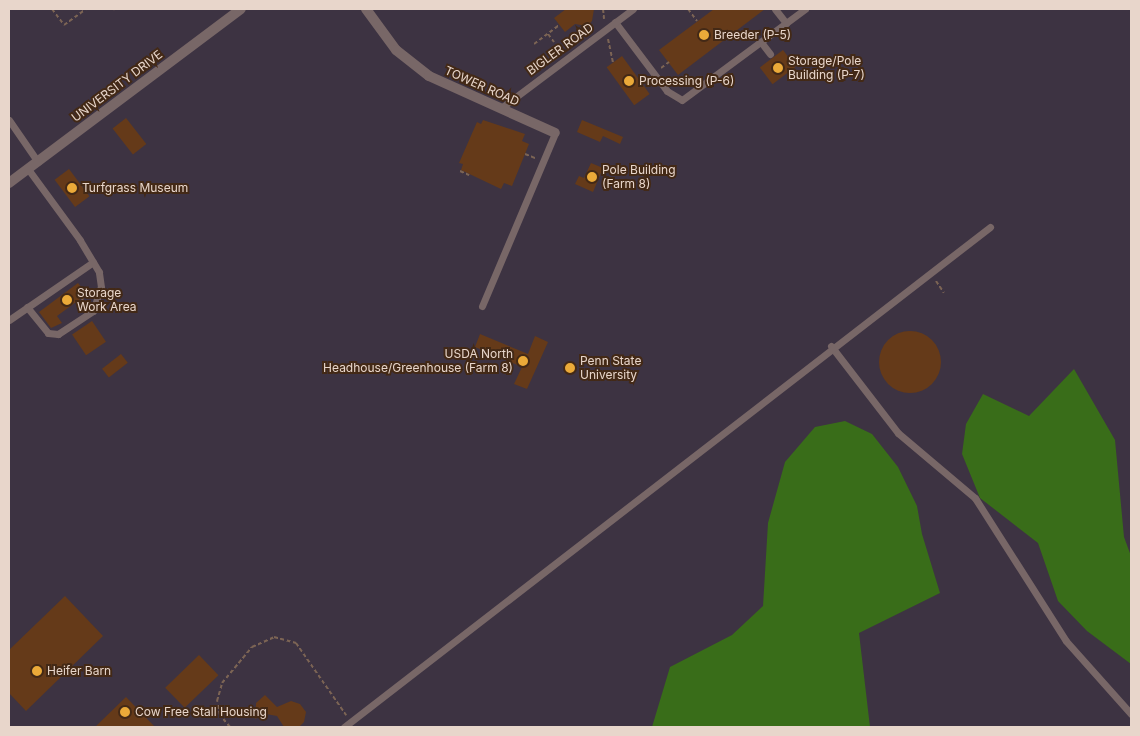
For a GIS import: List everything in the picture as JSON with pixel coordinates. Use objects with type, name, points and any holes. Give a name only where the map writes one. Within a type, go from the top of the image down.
[{"type":"street","name":"UNIVERSITY DRIVE","points":[[9,183],[241,9]]},
{"type":"street","name":"TOWER ROAD","points":[[366,9],[382,33],[413,64],[448,86],[555,133]]},
{"type":"lane","name":"BIGLER ROAD","points":[[501,108],[632,9]]},
{"type":"lane","points":[[775,9],[786,23]]},
{"type":"lane","points":[[615,22],[667,91],[682,100],[805,9]]},
{"type":"lane","points":[[762,42],[770,54]]},
{"type":"lane","points":[[9,120],[38,162]]},
{"type":"lane","points":[[482,306],[555,133]]},
{"type":"lane","points":[[27,307],[48,333],[58,334],[93,311],[100,298],[99,272],[28,168]]},
{"type":"lane","points":[[344,727],[831,346],[990,226]]},
{"type":"lane","points":[[9,320],[93,262]]},
{"type":"lane","points":[[831,346],[898,432],[975,498],[1066,641],[1131,714]]},
{"type":"path","points":[[52,9],[64,25],[86,9]]},
{"type":"path","points":[[603,9],[604,20]]},
{"type":"path","points":[[688,9],[697,21]]},
{"type":"path","points":[[534,44],[559,25]]},
{"type":"path","points":[[548,34],[554,42]]},
{"type":"path","points":[[607,34],[613,63]]},
{"type":"path","points":[[460,170],[469,175]]},
{"type":"path","points":[[929,271],[944,293]]},
{"type":"path","points":[[82,300],[84,296]]},
{"type":"path","points":[[230,727],[220,715],[217,701],[222,682],[252,647],[274,637],[296,643],[340,710],[354,719]]},
{"type":"shaded area","name":"Penn State University","points":[[9,9],[1131,9],[1131,727],[9,727]]},
{"type":"green space","points":[[1074,369],[1115,440],[1124,537],[1131,556],[1131,664],[1087,631],[1058,601],[1038,543],[980,498],[962,454],[966,424],[983,394],[1029,416]]},
{"type":"green space","points":[[845,421],[872,434],[898,467],[917,506],[922,534],[940,593],[859,633],[870,727],[652,727],[670,667],[732,635],[763,606],[768,523],[785,462],[815,427]]},
{"type":"building","points":[[566,9],[594,9],[592,21],[587,26],[575,24],[565,32],[554,18]]},
{"type":"building","name":"Breeder (P-5)","points":[[714,9],[765,9],[678,75],[659,50]]},
{"type":"building","name":"Storage/Pole Building (P-7)","points":[[783,50],[796,67],[772,84],[760,67]]},
{"type":"building","name":"Processing (P-6)","points":[[622,56],[650,94],[634,105],[607,67]]},
{"type":"building","points":[[126,118],[146,144],[133,154],[113,128]]},
{"type":"building","points":[[483,120],[525,134],[522,141],[529,144],[512,186],[504,183],[501,189],[461,170],[463,164],[459,163],[477,122],[481,124]]},
{"type":"building","points":[[582,120],[623,137],[620,144],[603,136],[600,142],[577,132]]},
{"type":"building","name":"Pole Building (Farm 8)","points":[[591,163],[603,168],[593,192],[575,184],[579,176],[584,178]]},
{"type":"building","name":"Turfgrass Museum","points":[[69,169],[89,196],[75,207],[55,180]]},
{"type":"building","points":[[78,283],[87,294],[57,316],[62,323],[51,328],[39,312]]},
{"type":"building","points":[[92,321],[106,342],[86,355],[72,334]]},
{"type":"building","points":[[904,331],[916,331],[932,340],[939,350],[941,362],[939,374],[932,384],[916,393],[904,393],[893,388],[884,379],[879,368],[879,356],[884,345],[893,336]]},
{"type":"building","name":"USDA North Headhouse/Greenhouse (Farm 8)","points":[[480,334],[528,354],[535,336],[548,342],[527,389],[514,384],[522,367],[475,347]]},
{"type":"building","points":[[121,354],[128,363],[109,377],[102,369]]},
{"type":"building","name":"Heifer Barn","points":[[65,596],[103,636],[26,711],[9,693],[9,650]]},
{"type":"building","points":[[199,655],[218,675],[185,708],[165,688]]},
{"type":"building","points":[[265,695],[277,707],[291,701],[300,704],[306,712],[304,722],[299,727],[284,727],[277,716],[266,714],[255,719],[256,703]]},
{"type":"building","name":"Cow Free Stall Housing","points":[[126,697],[155,727],[95,727]]},
{"type":"place","name":"Breeder (P-5)","points":[[704,35]]},
{"type":"place","name":"Storage/Pole Building (P-7)","points":[[778,68]]},
{"type":"place","name":"Processing (P-6)","points":[[629,81]]},
{"type":"place","name":"Pole Building (Farm 8)","points":[[592,177]]},
{"type":"place","name":"Turfgrass Museum","points":[[72,188]]},
{"type":"place","name":"Storage Work Area","points":[[67,300]]},
{"type":"place","name":"USDA North Headhouse/Greenhouse (Farm 8)","points":[[523,361]]},
{"type":"place","name":"Penn State University","points":[[570,368]]},
{"type":"place","name":"Heifer Barn","points":[[37,671]]},
{"type":"place","name":"Cow Free Stall Housing","points":[[125,712]]}]
